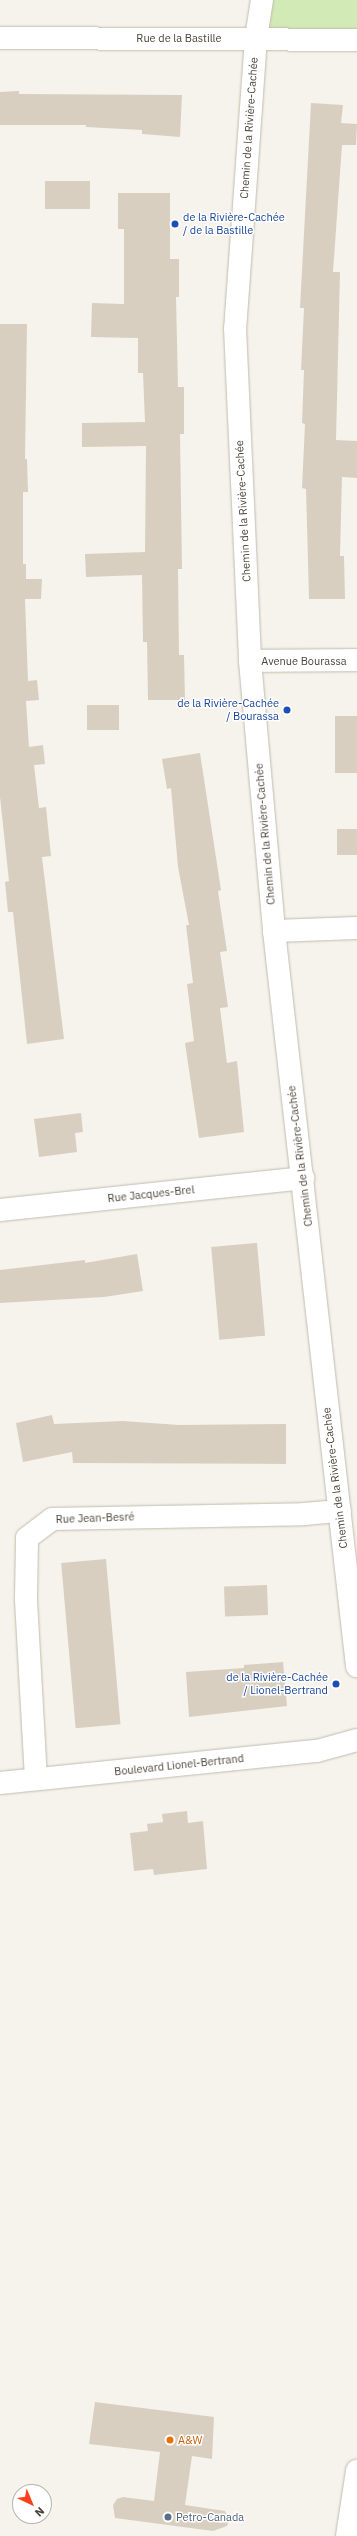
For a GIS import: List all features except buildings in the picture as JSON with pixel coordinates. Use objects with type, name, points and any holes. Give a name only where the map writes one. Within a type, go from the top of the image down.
[{"type":"street","name":"Chemin de la Rivière-Cachée","points":[[262,0],[256,38],[235,328],[250,661],[274,931],[357,1666]]},
{"type":"street","name":"Rue de la Bastille","points":[[0,38],[256,38],[357,40]]},
{"type":"street","name":"Avenue Bourassa","points":[[250,661],[357,660]]},
{"type":"street","points":[[274,931],[357,928]]},
{"type":"street","name":"Rue Jacques-Brel","points":[[0,1210],[303,1178]]},
{"type":"street","name":"Rue Jean-Besré","points":[[36,1779],[26,1598],[27,1538],[52,1519],[304,1514],[340,1511]]},
{"type":"street","name":"Boulevard Lionel-Bertrand","points":[[0,1783],[317,1751],[357,1740]]},
{"type":"street","points":[[347,2536],[357,2471]]},
{"type":"green space","points":[[268,0],[357,0],[357,35],[268,35]]},
{"type":"place","name":"de la Rivière-Cachée / de la Bastille","points":[[175,224]]},
{"type":"place","name":"de la Rivière-Cachée / Bourassa","points":[[287,710]]},
{"type":"place","name":"de la Rivière-Cachée / Lionel-Bertrand","points":[[336,1684]]},
{"type":"place","name":"A&W","points":[[170,2440]]},
{"type":"place","name":"Petro-Canada","points":[[168,2517]]}]
